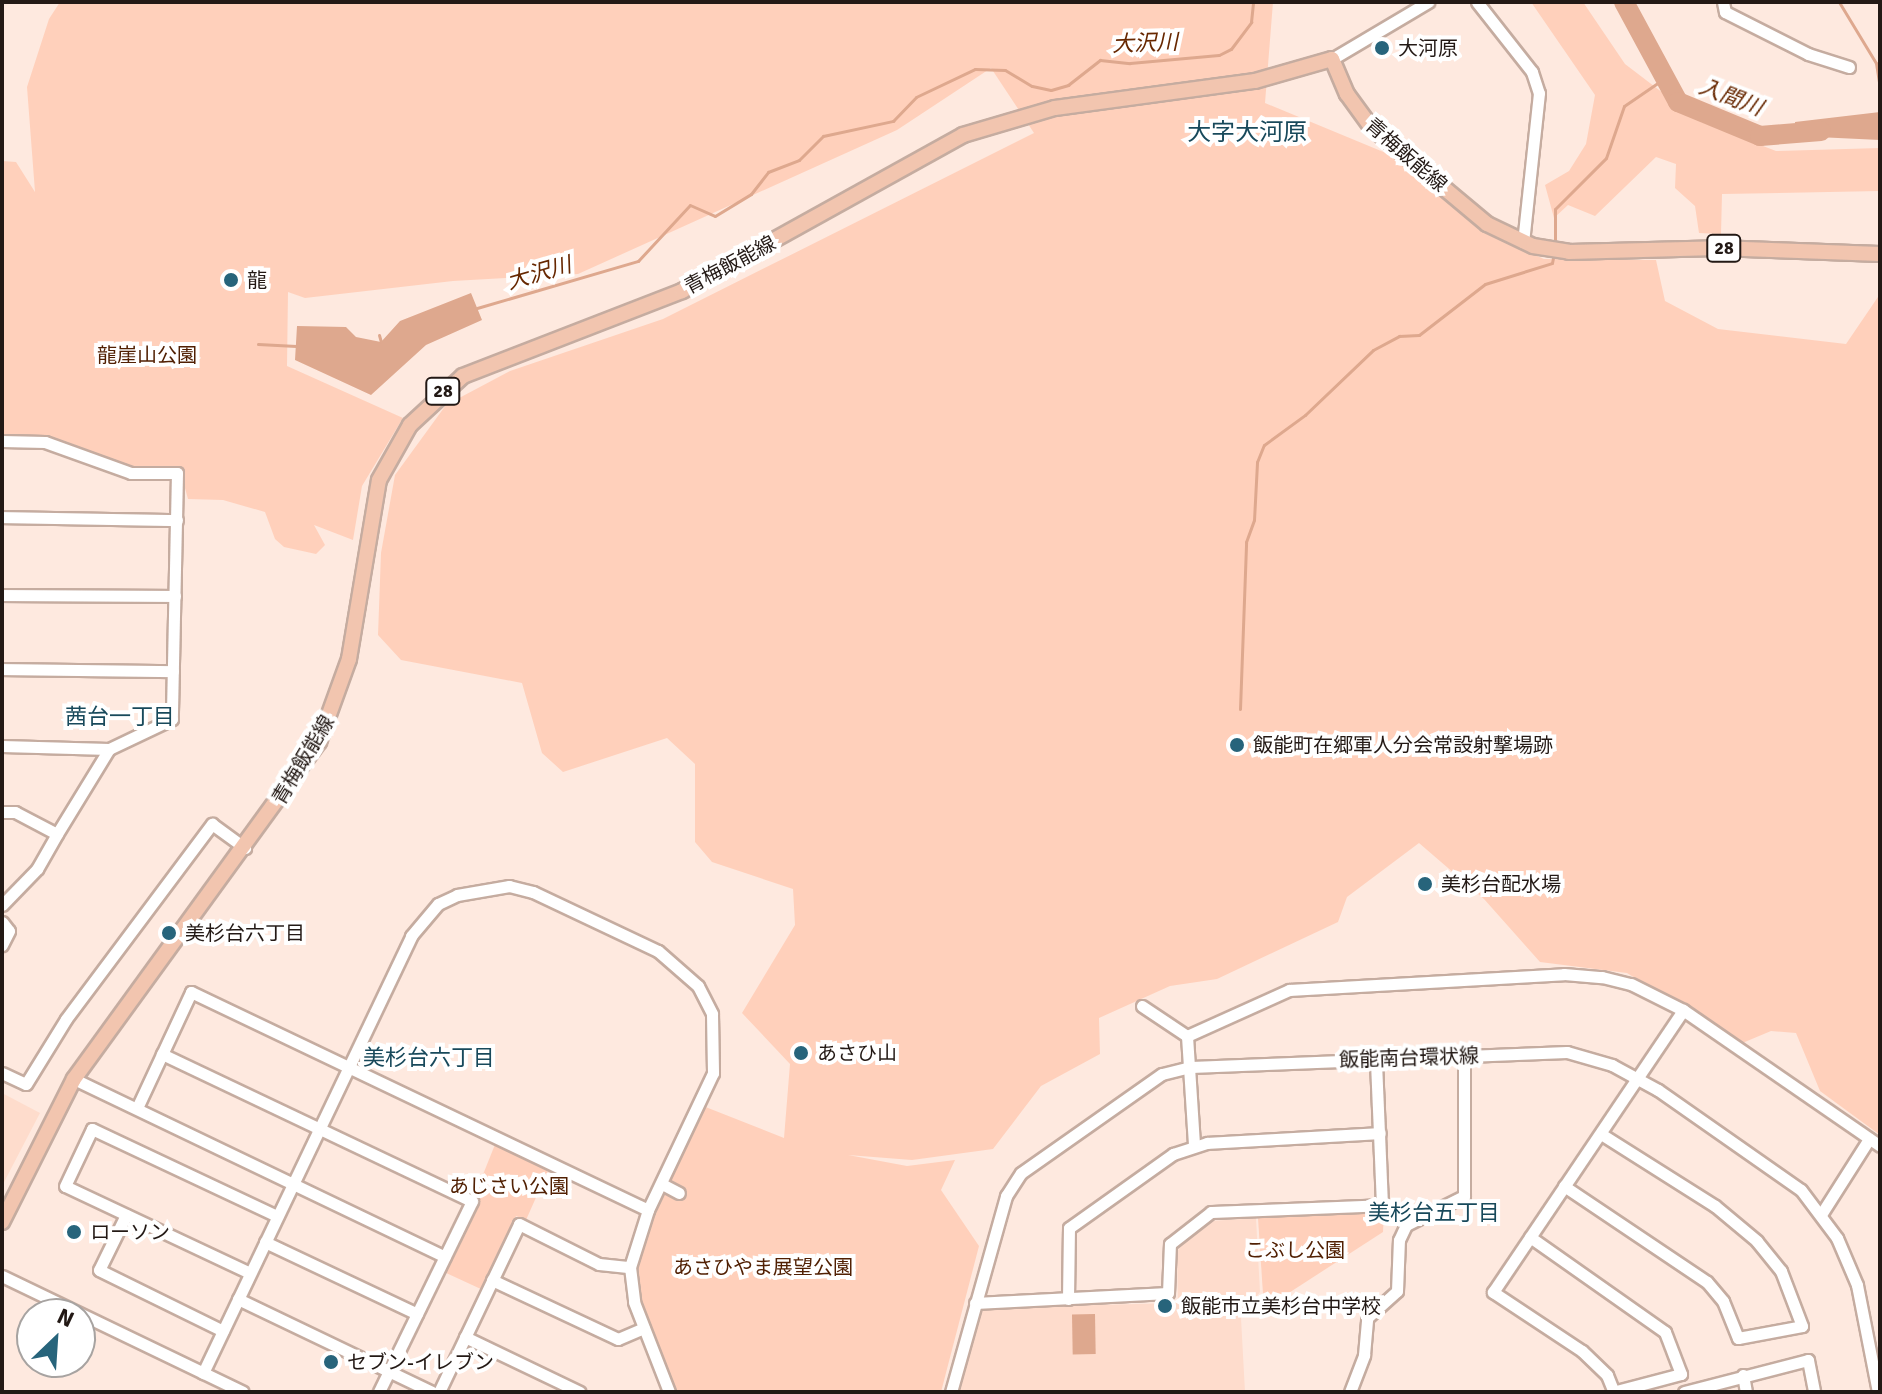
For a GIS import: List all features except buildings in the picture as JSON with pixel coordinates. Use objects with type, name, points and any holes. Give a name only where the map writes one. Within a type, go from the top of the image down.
[{"type":"main road","name":"青梅飯能線","points":[[2,1222],[74,1079],[305,764],[341,691],[373,504],[388,458],[410,425],[452,384],[682,291],[963,135],[1055,108],[1255,81],[1332,59],[1347,94],[1371,127],[1487,224],[1523,242],[1569,252],[1717,248],[1880,254]]},
{"type":"street","points":[[1332,59],[1428,2]]},
{"type":"street","points":[[1477,2],[1532,72],[1539,93],[1523,242]]},
{"type":"street","points":[[1723,2],[1725,12],[1808,54],[1849,67]]},
{"type":"street","points":[[2,441],[45,442],[131,473],[177,473],[172,719],[109,749],[2,746]]},
{"type":"street","points":[[2,517],[177,520]]},
{"type":"street","points":[[2,595],[175,596]]},
{"type":"street","points":[[2,669],[173,671]]},
{"type":"street","points":[[2,905],[37,869],[109,749]]},
{"type":"street","points":[[2,812],[15,812],[57,834]]},
{"type":"street","points":[[2,1073],[26,1084],[66,1019],[212,824],[245,848]]},
{"type":"street","points":[[203,1373],[411,936],[438,904],[480,887],[533,892],[658,951],[690,977],[712,1014],[713,1073],[648,1210],[630,1267],[634,1302],[669,1392]]},
{"type":"street","points":[[2,922],[9,931],[2,945]]},
{"type":"street","points":[[1187,1036],[1289,990],[1564,974],[1631,984],[1683,1010],[1875,1143],[1822,1213]]},
{"type":"street","points":[[137,1108],[191,992],[648,1210]]},
{"type":"street","points":[[1142,1006],[1187,1036],[1194,1145]]},
{"type":"street","points":[[1530,1237],[1665,1332],[1681,1374],[1613,1391],[1589,1357],[1493,1292],[1564,1186],[1601,1134],[1683,1010]]},
{"type":"street","name":"飯能南台環状線","points":[[951,1392],[996,1218],[1021,1173],[1162,1074],[1191,1067],[1567,1052],[1638,1078],[1782,1174],[1822,1213],[1857,1285],[1878,1392]]},
{"type":"street","points":[[162,1054],[472,1201],[379,1392]]},
{"type":"street","points":[[1350,1392],[1364,1355],[1367,1318],[1397,1291],[1399,1240],[1406,1225],[1464,1196],[1464,1056]]},
{"type":"street","points":[[975,1303],[1168,1293],[1170,1244],[1211,1212],[1382,1205],[1376,1059]]},
{"type":"street","points":[[74,1079],[445,1257]]},
{"type":"street","points":[[250,1273],[65,1186],[92,1129],[277,1216]]},
{"type":"street","points":[[1068,1299],[1066,1242],[1077,1219],[1194,1145],[1380,1133]]},
{"type":"street","points":[[1564,1186],[1707,1282],[1723,1301],[1738,1338],[1802,1326],[1781,1271],[1757,1241],[1715,1206],[1601,1134]]},
{"type":"street","points":[[662,1184],[679,1193]]},
{"type":"street","points":[[126,1215],[99,1270],[223,1331]]},
{"type":"street","points":[[439,1392],[519,1224],[599,1264],[630,1267]]},
{"type":"street","points":[[265,1242],[417,1314]]},
{"type":"street","points":[[2,1276],[243,1392]]},
{"type":"street","points":[[492,1280],[618,1339],[644,1328]]},
{"type":"street","points":[[238,1299],[432,1392]]},
{"type":"street","points":[[465,1337],[580,1392]]},
{"type":"street","points":[[1684,1392],[1808,1360],[1814,1392]]},
{"type":"street","points":[[1743,1375],[1746,1392]]},
{"type":"street","points":[[209,1392],[220,1381]]},
{"type":"shaded area","name":"入間川","points":[[1880,112],[1880,140],[1796,136],[1795,122]]},
{"type":"shaded area","points":[[471,293],[482,320],[426,345],[371,395],[295,360],[297,326],[346,327],[356,337],[381,342],[400,321]]},
{"type":"shaded area","points":[[2,1093],[40,1113],[2,1186]]},
{"type":"shaded area","name":"飯能市立美杉台中学校","points":[[1256,1218],[1260,1292],[1241,1318],[1245,1392],[959,1392],[981,1308],[1178,1303],[1177,1252],[1185,1239],[1211,1221]]},
{"type":"shaded area","points":[[1072,1314],[1095,1314],[1096,1354],[1073,1354]]},
{"type":"green space","points":[[60,2],[1273,2],[1265,103],[1410,163],[1486,233],[1544,259],[1656,260],[1665,301],[1718,329],[1846,344],[1880,294],[1880,1135],[1820,1091],[1796,1033],[1771,1031],[1740,1044],[1627,973],[1540,962],[1484,899],[1419,843],[1347,897],[1338,922],[1217,979],[1170,986],[1099,1018],[1100,1054],[1041,1086],[993,1149],[912,1160],[848,1155],[907,1166],[955,1160],[941,1190],[979,1246],[941,1392],[674,1392],[640,1305],[636,1272],[640,1243],[703,1106],[784,1138],[790,1064],[742,1013],[795,925],[793,889],[712,862],[695,842],[695,764],[667,738],[563,772],[542,753],[522,683],[401,660],[378,635],[381,553],[395,475],[446,405],[510,371],[663,319],[1034,133],[991,68],[897,130],[578,274],[453,281],[305,298],[288,292],[287,366],[403,418],[362,486],[353,540],[314,525],[325,545],[316,554],[284,547],[275,539],[265,512],[223,500],[188,499],[180,470],[129,468],[2,436],[2,161],[16,162],[35,192],[27,87],[49,19]]},
{"type":"green space","points":[[1531,2],[1583,2],[1625,64],[1701,122],[1776,151],[1880,148],[1880,191],[1722,194],[1721,234],[1699,233],[1695,206],[1675,188],[1676,164],[1656,157],[1595,216],[1568,205],[1554,218],[1545,185],[1569,171],[1586,144],[1595,95]]},
{"type":"green space","name":"あじさい公園","points":[[496,1142],[550,1166],[526,1220],[516,1216],[483,1290],[444,1272]]},
{"type":"green space","name":"こぶし公園","points":[[1384,1211],[1383,1232],[1281,1298],[1263,1294],[1258,1218]]},
{"type":"waterway","name":"大沢川","points":[[477,308],[638,261],[690,205],[715,216],[751,194],[768,172],[799,160],[823,136],[893,121],[916,97],[975,69],[1005,70],[1032,86],[1051,90],[1068,85],[1100,60],[1130,63],[1219,55],[1231,49],[1251,22],[1253,2]]},
{"type":"waterway","name":"入間川","points":[[1624,2],[1678,102],[1760,136],[1821,131]]},
{"type":"waterway","points":[[1839,2],[1876,63],[1880,87]]},
{"type":"waterway","points":[[1555,246],[1555,209],[1606,158],[1624,106],[1662,80]]},
{"type":"waterway","points":[[1240,709],[1246,542],[1254,520],[1257,462],[1264,445],[1305,415],[1373,350],[1399,336],[1419,335],[1485,284],[1552,263],[1554,253]]},
{"type":"waterway","points":[[379,335],[381,342]]},
{"type":"waterway","points":[[258,344],[296,346]]},
{"type":"place","name":"大河原","points":[[1382,48]]},
{"type":"place","name":"龍","points":[[231,280]]},
{"type":"place","name":"飯能町在郷軍人分会常設射撃場跡","points":[[1237,745]]},
{"type":"place","name":"美杉台配水場","points":[[1425,884]]},
{"type":"place","name":"美杉台六丁目","points":[[169,933]]},
{"type":"place","name":"あさひ山","points":[[801,1053]]},
{"type":"place","name":"ローソン","points":[[74,1232]]},
{"type":"place","name":"飯能市立美杉台中学校","points":[[1165,1306]]},
{"type":"place","name":"セブン-イレブン","points":[[331,1362]]},
{"type":"district","name":"大字大河原","points":[[1247,133]]},
{"type":"district","name":"茜台一丁目","points":[[120,717]]},
{"type":"district","name":"美杉台六丁目","points":[[429,1058]]},
{"type":"district","name":"美杉台五丁目","points":[[1434,1213]]},
{"type":"park label","name":"龍崖山公園","points":[[147,355]]},
{"type":"park label","name":"あさひやま展望公園","points":[[763,1267]]}]
